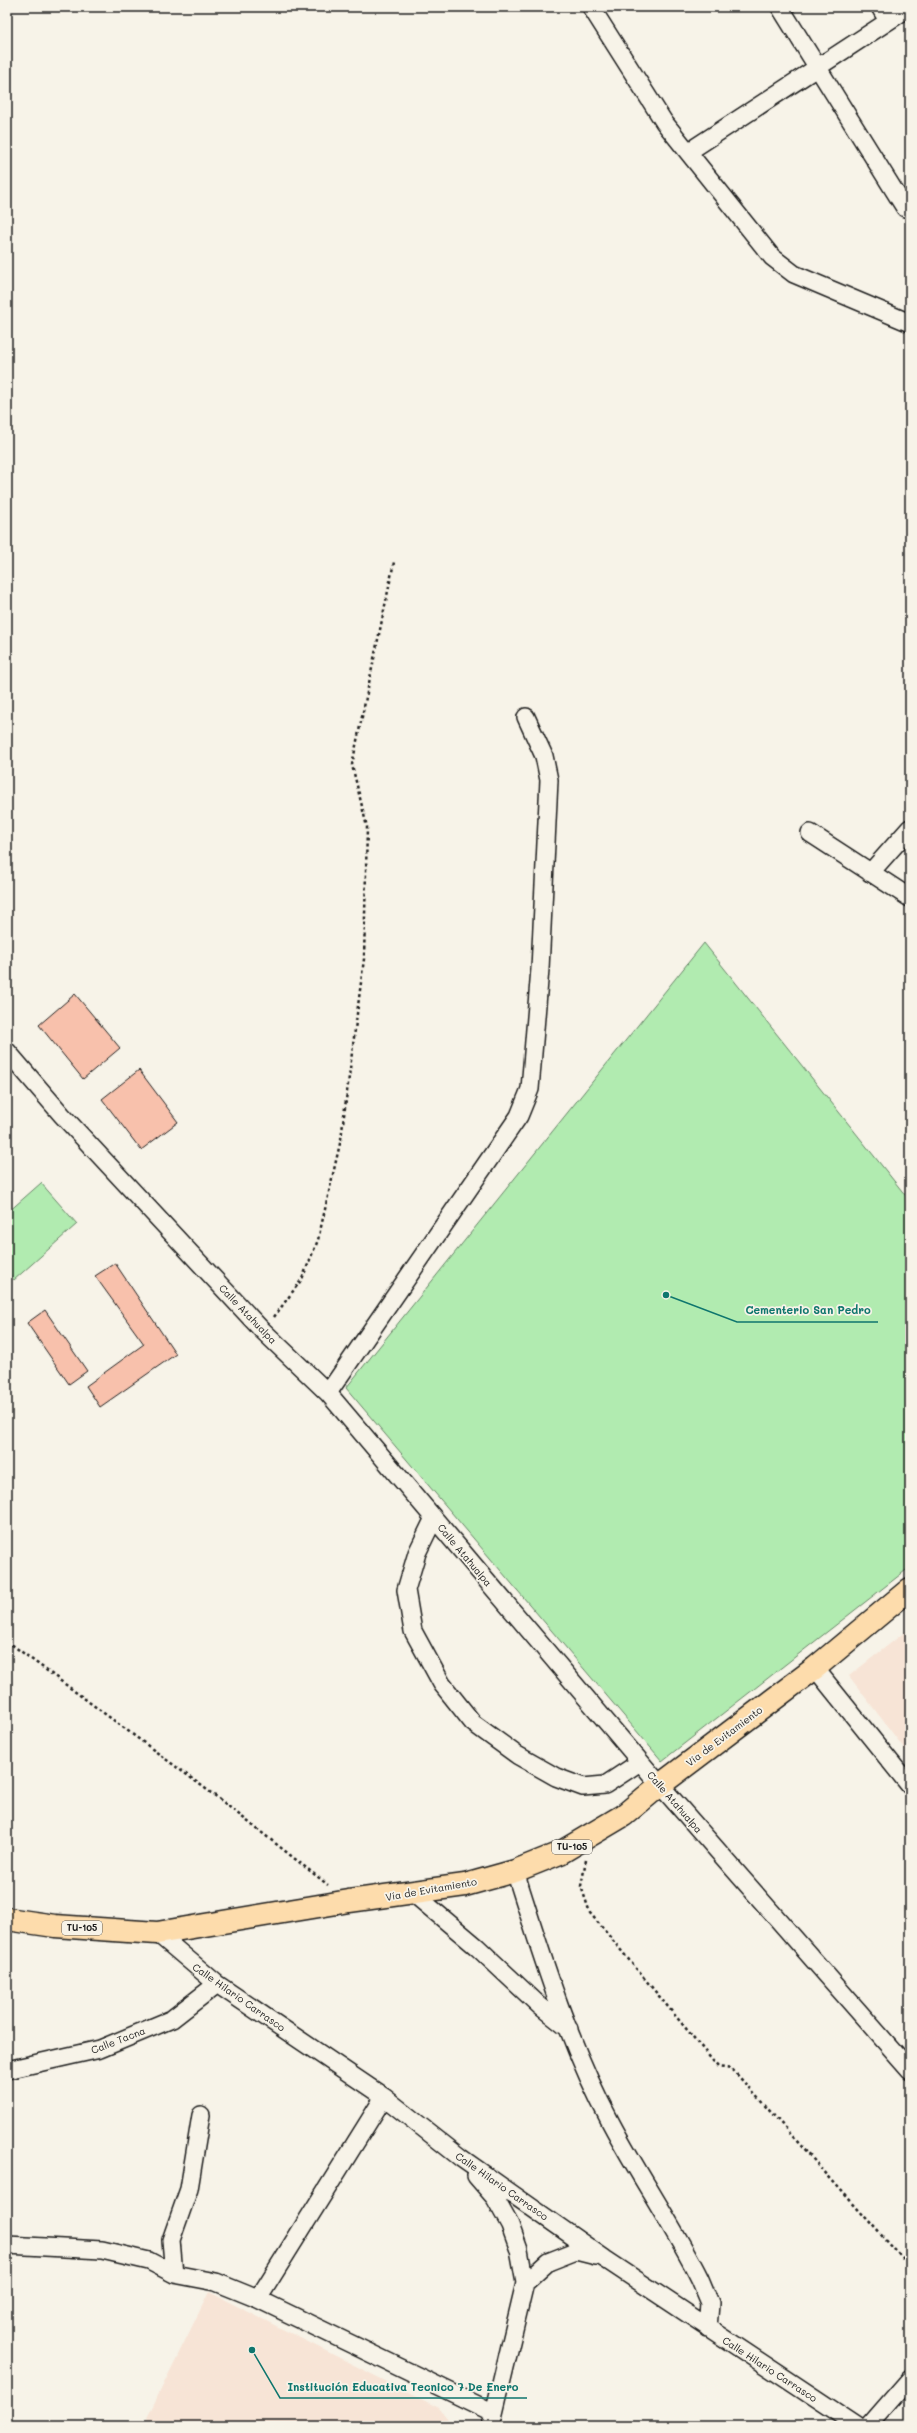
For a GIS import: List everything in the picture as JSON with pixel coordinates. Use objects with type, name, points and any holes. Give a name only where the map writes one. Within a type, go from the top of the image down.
[{"type":"main road","name":"Vía de Evitamiento","points":[[7,1919],[55,1926],[157,1934],[349,1901],[465,1885],[515,1871],[560,1853],[624,1816],[660,1785],[815,1668],[910,1589]]},
{"type":"street","points":[[591,7],[664,122],[772,257],[794,274],[910,323]]},
{"type":"street","points":[[780,7],[905,208]]},
{"type":"street","points":[[688,152],[818,68],[884,14],[910,7]]},
{"type":"street","points":[[328,1393],[519,1116],[530,1089],[540,969],[549,780],[544,756],[526,717]]},
{"type":"street","points":[[870,873],[910,828]]},
{"type":"street","points":[[810,833],[910,898]]},
{"type":"street","name":"Calle Atahualpa","points":[[7,1051],[62,1115],[260,1328],[328,1393],[640,1762],[910,2070]]},
{"type":"street","points":[[434,1518],[417,1553],[406,1590],[412,1631],[442,1684],[473,1723],[517,1756],[556,1777],[584,1787],[605,1785],[640,1762]]},
{"type":"street","points":[[815,1668],[910,1786]]},
{"type":"street","points":[[515,1871],[550,1983],[611,2123],[700,2278],[710,2303],[708,2328]]},
{"type":"street","points":[[413,1893],[477,1947],[540,2006],[569,2029]]},
{"type":"street","name":"Calle Hilario Carrasco","points":[[157,1934],[217,1984],[384,2097],[461,2158],[708,2328],[857,2426]]},
{"type":"street","name":"Calle Tacna","points":[[7,2070],[100,2049],[172,2019],[217,1984]]},
{"type":"street","points":[[258,2300],[384,2097]]},
{"type":"street","points":[[174,2274],[171,2240],[189,2189],[201,2115]]},
{"type":"street","points":[[7,2244],[102,2250],[149,2261],[174,2274],[216,2282],[258,2300],[492,2419],[525,2283],[520,2250],[510,2225],[495,2198],[461,2158]]},
{"type":"street","points":[[525,2283],[548,2262],[576,2251],[605,2258]]},
{"type":"street","points":[[869,2426],[910,2379]]},
{"type":"path","points":[[260,1328],[279,1312],[302,1279],[318,1240],[341,1140],[364,959],[367,827],[352,765],[394,562]]},
{"type":"path","points":[[7,1641],[218,1798],[349,1901]]},
{"type":"path","points":[[591,1836],[581,1886],[590,1913],[718,2067],[732,2069],[910,2267]]},
{"type":"shaded area","points":[[910,1628],[910,1756],[849,1676]]},
{"type":"shaded area","points":[[209,2292],[439,2408],[448,2419],[446,2426],[143,2426]]},
{"type":"green space","points":[[704,943],[910,1201],[910,1567],[662,1761],[346,1388]]},
{"type":"green space","points":[[41,1183],[77,1224],[14,1280],[7,1271],[7,1213]]},
{"type":"building","points":[[75,994],[120,1048],[83,1079],[39,1025]]},
{"type":"building","points":[[139,1070],[178,1122],[141,1150],[102,1099]]},
{"type":"building","points":[[115,1263],[176,1354],[100,1407],[86,1386],[144,1344],[95,1276]]},
{"type":"building","points":[[45,1310],[87,1371],[69,1384],[27,1323]]},
{"type":"place","name":"Cementerio San Pedro","points":[[666,1295]]},
{"type":"place","name":"Institución Educativa Tecnico 7 De Enero","points":[[252,2350]]}]
